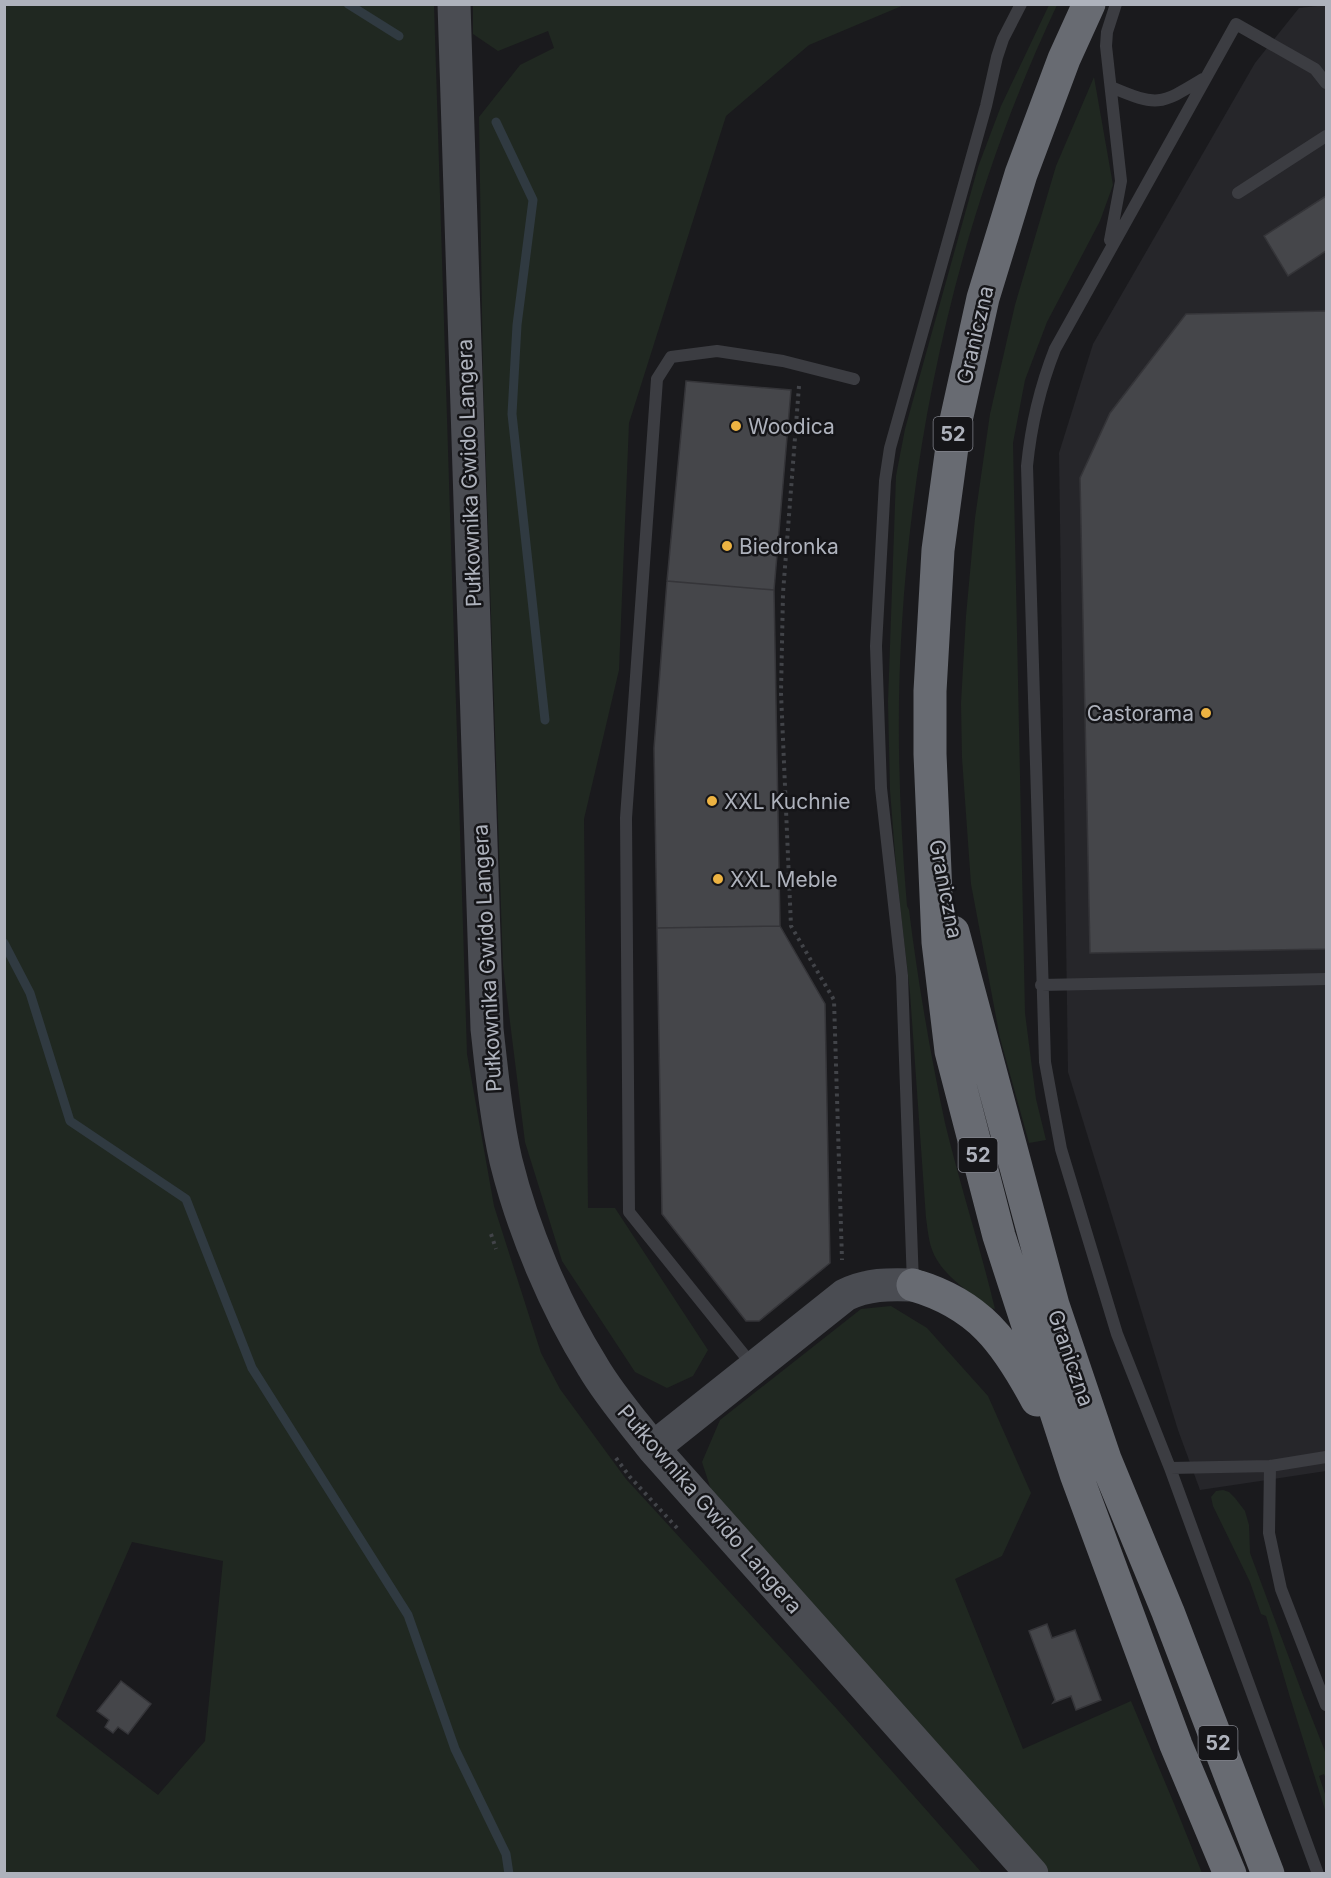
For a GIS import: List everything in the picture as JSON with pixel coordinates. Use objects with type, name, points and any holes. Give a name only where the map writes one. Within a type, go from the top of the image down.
[{"type":"highway","name":"Graniczna","points":[[1089,4],[1060,69],[1017,184],[983,298],[955,425],[938,550],[930,691],[938,942],[951,1051],[999,1236],[1076,1474],[1176,1745],[1230,1874]]},
{"type":"highway","name":"Graniczna","points":[[933,825],[955,940],[1053,1305],[1105,1459],[1168,1612],[1268,1874]]},
{"type":"highway","points":[[914,1285],[937,1292],[968,1310],[1001,1341],[1019,1366],[1076,1474]]},
{"type":"street","name":"Pułkownika Gwido Langera","points":[[454,4],[486,1005],[495,1100],[507,1161],[523,1215],[545,1274],[567,1321],[594,1369],[653,1448],[1032,1874]]},
{"type":"street","points":[[653,1448],[845,1295],[860,1288],[886,1284],[914,1285]]},
{"type":"lane","points":[[914,1285],[902,976],[880,788],[876,646],[885,481],[890,448],[986,106],[997,57],[1003,39],[1021,4]]},
{"type":"lane","points":[[1107,253],[1121,181],[1107,39],[1116,4]]},
{"type":"lane","points":[[1318,1874],[1170,1468],[1118,1334],[1061,1149],[1045,1062],[1041,986],[1027,466],[1029,440],[1044,376],[1055,349],[1236,24],[1315,69],[1326,83]]},
{"type":"lane","points":[[1111,87],[1134,97],[1151,101],[1165,100],[1204,79]]},
{"type":"lane","points":[[1238,193],[1326,136]]},
{"type":"lane","points":[[754,1366],[629,1212],[626,818],[657,379],[671,357],[717,351],[783,361],[854,379]]},
{"type":"lane","points":[[1041,986],[1326,979]]},
{"type":"lane","points":[[1170,1468],[1270,1466],[1326,1457]]},
{"type":"lane","points":[[1270,1466],[1269,1533],[1281,1588],[1326,1705]]},
{"type":"path","points":[[803,366],[798,391],[783,593],[781,693],[791,926],[834,1000],[842,1263]]},
{"type":"path","points":[[490,1232],[497,1252]]},
{"type":"path","points":[[610,1451],[630,1477],[685,1538]]},
{"type":"shaded area","points":[[5,4],[434,5],[467,1054],[494,1206],[541,1353],[560,1389],[626,1479],[837,1709],[982,1873],[5,1873]],"holes":[[[132,1542],[223,1561],[205,1741],[158,1795],[56,1716]]]},
{"type":"shaded area","points":[[473,5],[904,5],[809,45],[726,116],[629,423],[619,670],[584,819],[588,1208],[615,1208],[708,1350],[693,1376],[667,1388],[635,1372],[562,1261],[525,1142],[503,966],[483,378],[479,117],[520,65],[554,48],[548,31],[498,51],[473,34]]},
{"type":"shaded area","points":[[1049,5],[1057,5],[996,153],[971,229],[950,306],[919,464],[909,543],[900,658],[899,764],[907,906],[929,1043],[945,1123],[995,1309],[962,1287],[942,1267],[932,1250],[926,1218],[910,993],[890,790],[888,702],[896,476],[905,429],[978,167],[1001,106]]},
{"type":"shaded area","points":[[1326,5],[1326,1471],[1200,1490],[1178,1430],[1068,1072],[1059,453],[1093,344],[1255,63],[1299,8]]},
{"type":"shaded area","points":[[1094,77],[1113,185],[1100,221],[1047,322],[1025,380],[1013,443],[1025,1013],[1036,1099],[1046,1140],[1029,1143],[1000,1038],[971,884],[962,758],[961,703],[966,616],[975,518],[990,414],[1015,305],[1056,166]]},
{"type":"shaded area","points":[[891,1306],[927,1328],[988,1396],[1031,1493],[1002,1556],[955,1579],[1023,1749],[1131,1701],[1202,1873],[1050,1873],[712,1493],[702,1462],[720,1420],[861,1309]]},
{"type":"shaded area","points":[[1216,1491],[1229,1492],[1245,1511],[1249,1525],[1250,1553],[1326,1754],[1326,1779],[1324,1774],[1319,1776],[1326,1797],[1326,1813],[1266,1616],[1261,1614],[1250,1582],[1213,1506],[1211,1497]]},
{"type":"building","points":[[1326,196],[1326,251],[1288,276],[1264,236]]},
{"type":"building","name":"Castorama","points":[[1326,311],[1326,949],[1090,953],[1080,478],[1110,413],[1186,314]]},
{"type":"building","points":[[686,381],[791,390],[774,590],[667,581]]},
{"type":"building","points":[[667,581],[774,590],[780,926],[657,928],[654,748]]},
{"type":"building","points":[[780,926],[825,1004],[830,1263],[759,1321],[746,1321],[662,1214],[657,928]]},
{"type":"building","points":[[1047,1624],[1052,1638],[1075,1630],[1101,1700],[1076,1710],[1071,1696],[1053,1703],[1055,1700],[1029,1631]]},
{"type":"building","points":[[121,1681],[151,1704],[128,1734],[118,1727],[113,1733],[105,1727],[109,1720],[97,1711]]},
{"type":"waterway","points":[[348,4],[399,36]]},
{"type":"waterway","points":[[496,122],[533,200],[517,325],[512,414],[545,720]]},
{"type":"waterway","points":[[4,943],[30,993],[70,1121],[186,1199],[252,1368],[408,1615],[455,1749],[506,1854],[509,1874]]},
{"type":"place","name":"Woodica","points":[[736,426]]},
{"type":"place","name":"Biedronka","points":[[727,546]]},
{"type":"place","name":"Castorama","points":[[1206,713]]},
{"type":"place","name":"XXL Kuchnie","points":[[712,801]]},
{"type":"place","name":"XXL Meble","points":[[718,879]]}]
